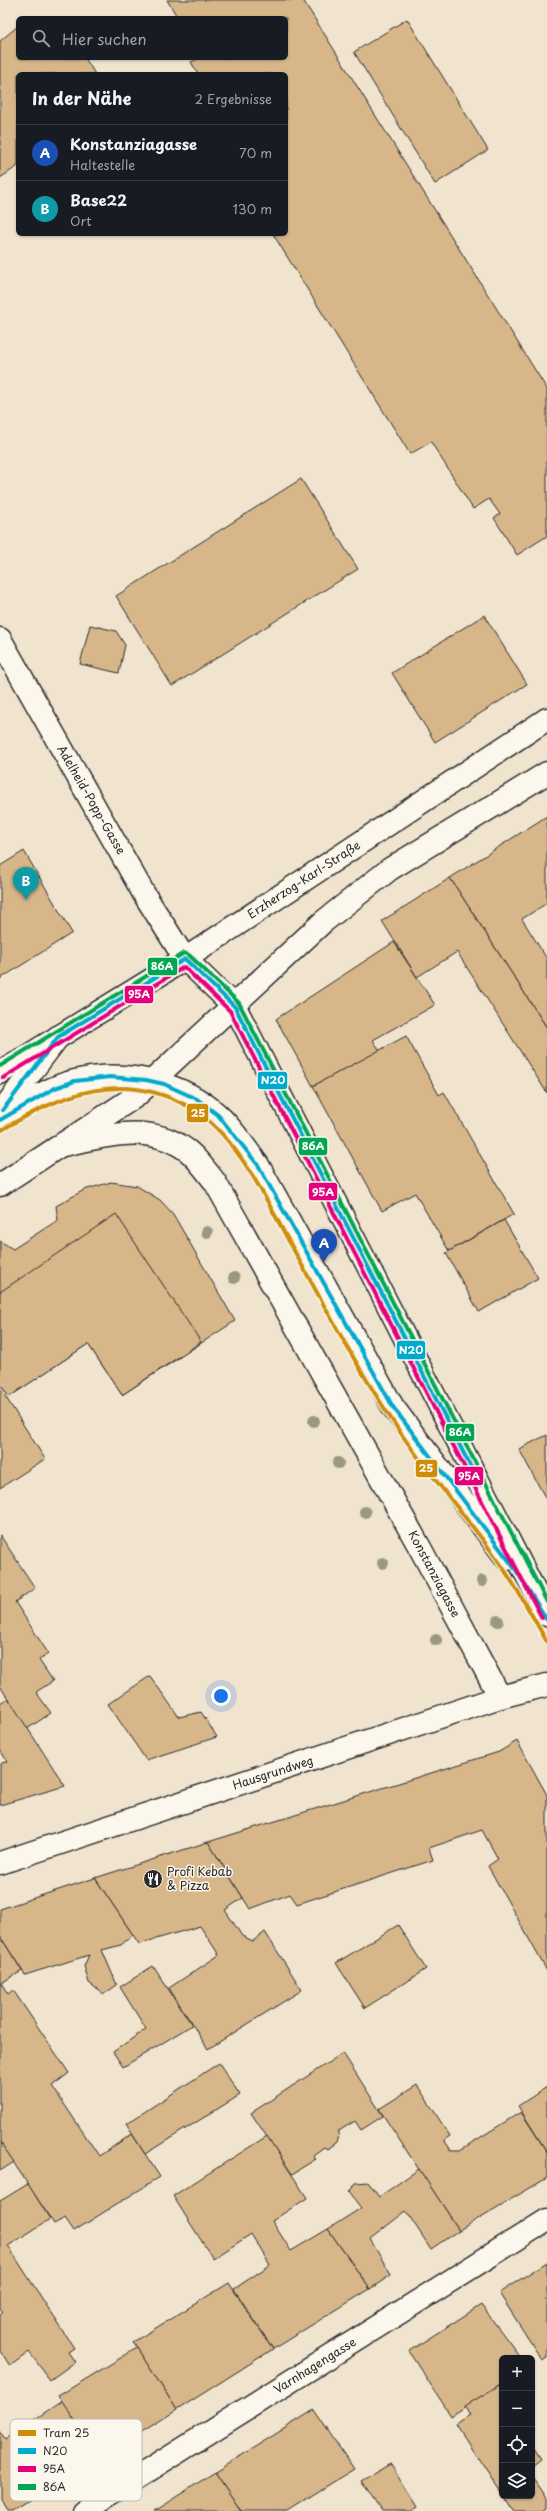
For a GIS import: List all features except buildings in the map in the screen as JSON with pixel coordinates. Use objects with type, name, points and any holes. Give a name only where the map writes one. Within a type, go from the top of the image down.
[{"type":"street","name":"Adelheid-Popp-Gasse","points":[[0,639],[144,894],[185,959]]},
{"type":"street","name":"Erzherzog-Karl-Straße","points":[[0,1073],[185,959],[547,719]]},
{"type":"street","points":[[0,1185],[136,1096],[235,1007],[323,922],[390,869],[547,773]]},
{"type":"street","points":[[185,959],[235,1007],[547,1615]]},
{"type":"street","name":"Erzherzog-Karl-Straße","points":[[0,1114],[58,1037]]},
{"type":"street","points":[[0,1120],[50,1090],[75,1081],[104,1076],[153,1082],[186,1093],[206,1106],[240,1141],[277,1199],[393,1407],[516,1570],[547,1620]]},
{"type":"street","name":"Konstanziagasse","points":[[63,1145],[117,1134],[159,1135],[189,1152],[215,1182],[419,1546],[500,1697]]},
{"type":"street","name":"Hausgrundweg","points":[[0,1863],[500,1697],[547,1685]]},
{"type":"street","name":"Varnhagengasse","points":[[142,2475],[547,2220]]},
{"type":"street","name":"Varnhagengasse","points":[[84,2511],[100,2501]]},
{"type":"tram line","name":"25","points":[[0,1131],[46,1106],[69,1097],[93,1091],[117,1088],[141,1090],[166,1096],[191,1108],[223,1134],[261,1189],[316,1292],[383,1407],[409,1445],[501,1565],[522,1597],[547,1642]]},
{"type":"transit line","name":"86A","points":[[0,1066],[184,953],[189,955],[239,1003],[547,1602]]},
{"type":"transit line","name":"N20","points":[[185,959],[235,1007],[480,1485]]},
{"type":"transit line","name":"N20","points":[[3,1110],[58,1037],[185,959]]},
{"type":"transit line","name":"95A","points":[[3,1078],[184,967],[230,1011],[542,1618]]},
{"type":"transit line","name":"N20","points":[[0,1120],[55,1088],[75,1081],[110,1077],[146,1080],[164,1084],[197,1099],[218,1115],[258,1165],[393,1407],[516,1570],[547,1620]]},
{"type":"place","name":"Base22","points":[[26,900]]},
{"type":"place","name":"Konstanziagasse","points":[[324,1262]]},
{"type":"place","name":"Profi Kebab & Pizza","points":[[153,1879]]}]
